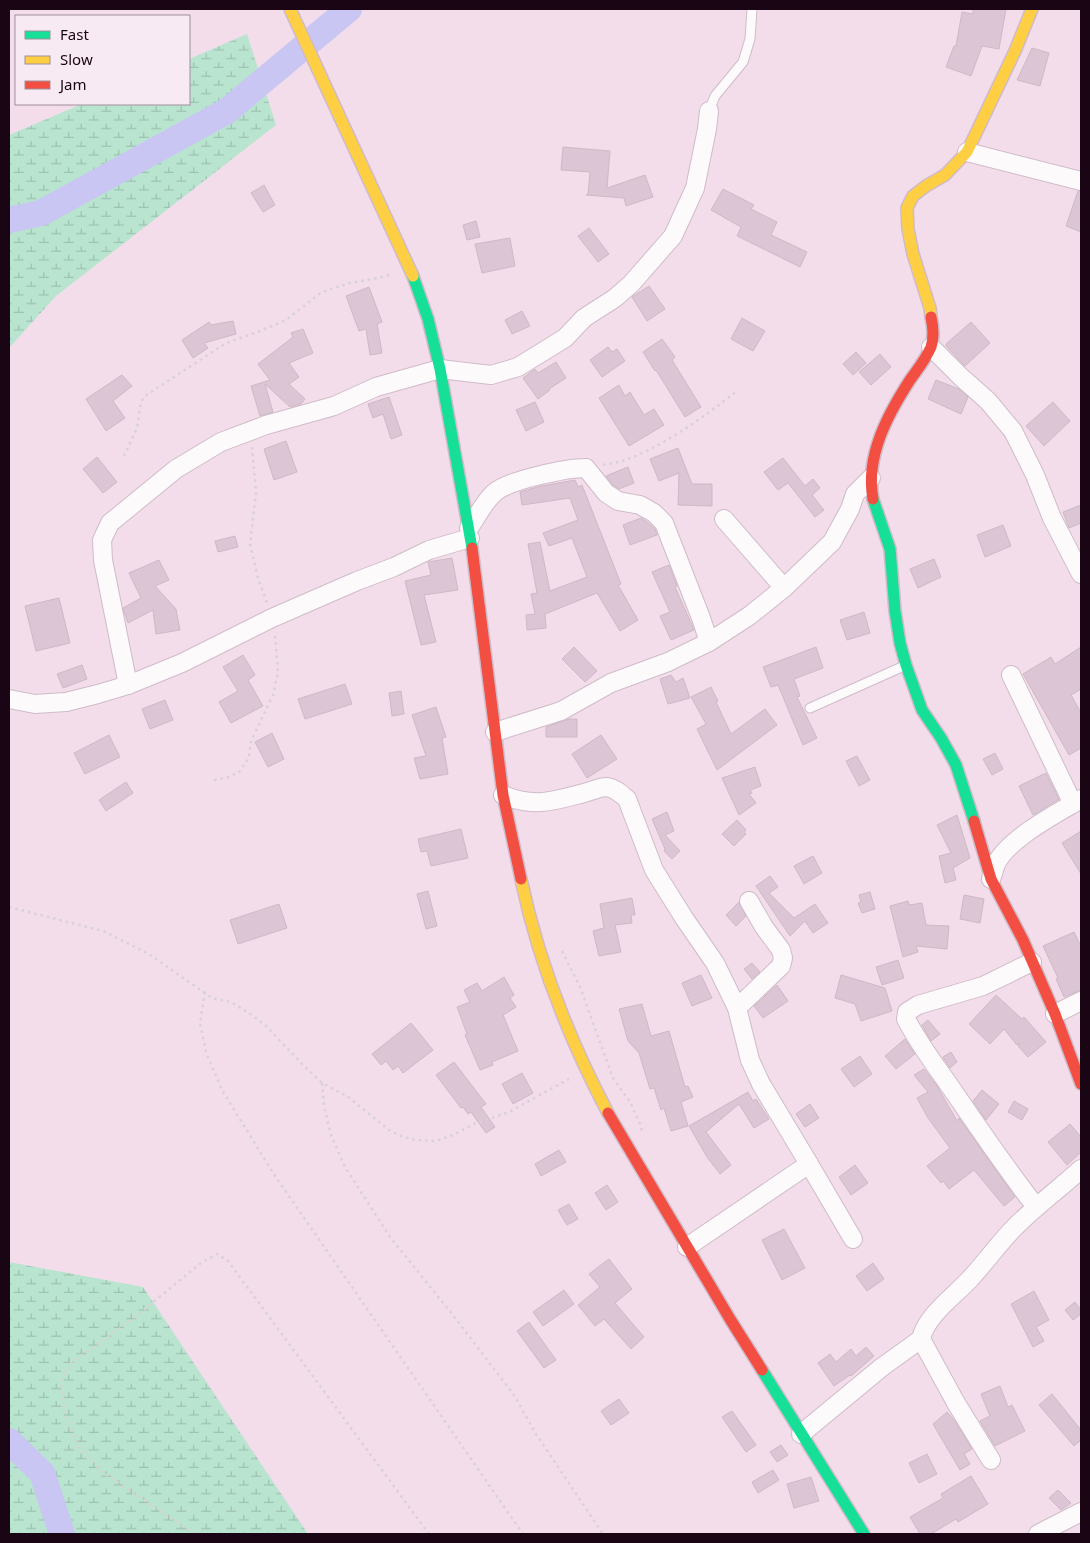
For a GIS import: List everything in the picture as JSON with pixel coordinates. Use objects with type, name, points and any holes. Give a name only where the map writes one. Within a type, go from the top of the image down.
[{"type":"main road","points":[[290,9],[410,268],[428,319],[440,369],[470,533],[503,796],[526,903],[548,976],[585,1069],[615,1126],[801,1434],[864,1534]]},
{"type":"main road","points":[[1032,9],[1016,51],[967,152],[945,176],[926,186],[913,196],[907,208],[908,229],[913,254],[930,308],[933,329],[931,347],[884,426],[870,478],[872,496],[890,548],[895,611],[906,665],[922,710],[956,765],[991,879],[1023,940],[1055,1014],[1081,1084]]},
{"type":"street","points":[[128,685],[102,560],[102,540],[110,523],[176,469],[221,442],[251,430],[334,406],[376,387],[440,369],[491,375],[518,366],[565,338],[584,318],[615,298],[631,284],[673,236],[694,188],[708,129],[709,111]]},
{"type":"street","points":[[967,152],[1081,181]]},
{"type":"street","points":[[931,347],[988,401],[1013,432],[1036,475],[1052,518],[1081,574]]},
{"type":"street","points":[[9,699],[36,704],[66,702],[128,685],[190,660],[272,618],[470,533],[492,494],[499,489],[514,483],[575,468],[586,468],[606,492],[618,501],[640,505],[654,513],[664,523],[702,618],[709,642]]},
{"type":"street","points":[[495,732],[561,711],[611,683],[668,662],[709,642],[749,616],[784,588],[832,542],[856,494],[870,478]]},
{"type":"street","points":[[724,519],[784,588]]},
{"type":"street","points":[[991,879],[996,864],[1005,852],[1026,833],[1077,801],[1011,675]]},
{"type":"street","points":[[503,796],[530,803],[546,802],[607,787],[618,791],[627,799],[654,870],[715,963],[737,1008],[750,1060],[761,1084],[853,1239]]},
{"type":"street","points":[[737,1008],[781,966],[783,958],[781,950],[764,927],[749,901]]},
{"type":"street","points":[[1032,962],[983,986],[918,1005],[907,1012],[906,1019],[972,1120],[1036,1207]]},
{"type":"street","points":[[1055,1014],[1081,1001]]},
{"type":"street","points":[[687,1247],[809,1164]]},
{"type":"street","points":[[991,1460],[956,1403],[921,1339],[923,1329],[1012,1230],[1081,1169]]},
{"type":"street","points":[[801,1434],[882,1367],[921,1339]]},
{"type":"street","points":[[1038,1534],[1081,1512]]},
{"type":"lane","points":[[709,111],[715,96],[743,62],[750,39],[752,9]]},
{"type":"lane","points":[[810,708],[906,665]]},
{"type":"path","points":[[124,456],[137,428],[141,402],[145,396],[185,369],[226,343],[286,320],[322,292],[410,268]]},
{"type":"path","points":[[586,468],[624,461],[643,453],[666,440],[737,392]]},
{"type":"path","points":[[214,780],[229,777],[240,771],[245,765],[249,758],[251,742],[273,695],[278,672],[272,618],[258,578],[250,544],[256,493],[251,430]]},
{"type":"path","points":[[9,907],[103,931],[149,954],[212,998],[231,1002],[266,1026],[322,1083],[347,1096],[389,1130],[401,1136],[416,1140],[436,1141],[453,1135],[474,1124],[509,1112],[585,1069]]},
{"type":"path","points":[[562,950],[580,987],[613,1078],[630,1102],[642,1126],[642,1134]]},
{"type":"path","points":[[205,992],[200,1023],[206,1052],[222,1090],[275,1176],[522,1534]]},
{"type":"path","points":[[322,1083],[324,1106],[331,1135],[345,1167],[390,1237],[514,1395],[536,1434],[603,1534]]},
{"type":"path","points":[[194,1534],[102,1472],[78,1446],[64,1412],[62,1377],[71,1363],[130,1321],[201,1263],[217,1254],[228,1261],[429,1534]]},
{"type":"green space","points":[[247,34],[276,125],[56,296],[9,348],[9,135],[80,105],[190,105],[190,59]]},
{"type":"green space","points":[[9,1262],[143,1287],[308,1534],[9,1534]]},
{"type":"building","points":[[973,9],[1006,9],[999,49],[982,46],[971,76],[946,67],[954,46],[956,46],[962,12],[973,14]]},
{"type":"building","points":[[1032,48],[1049,53],[1040,86],[1017,80]]},
{"type":"building","points":[[563,147],[610,151],[607,188],[645,175],[653,197],[626,206],[624,198],[586,195],[588,194],[590,172],[561,170]]},
{"type":"building","points":[[264,185],[275,205],[263,212],[251,193]]},
{"type":"building","points":[[723,189],[754,205],[751,209],[777,222],[771,235],[807,252],[800,267],[737,236],[741,227],[711,210]]},
{"type":"building","points":[[1078,191],[1081,191],[1081,232],[1066,226]]},
{"type":"building","points":[[476,221],[480,237],[467,240],[463,225]]},
{"type":"building","points":[[589,228],[609,254],[598,262],[578,236]]},
{"type":"building","points":[[510,238],[515,266],[482,273],[475,244]]},
{"type":"building","points":[[649,286],[665,309],[647,321],[632,297]]},
{"type":"building","points":[[369,287],[382,322],[377,324],[382,353],[370,355],[366,329],[359,331],[346,296]]},
{"type":"building","points":[[522,311],[530,326],[512,334],[505,320]]},
{"type":"building","points":[[742,318],[765,331],[753,351],[731,339]]},
{"type":"building","points":[[233,321],[236,334],[204,343],[208,348],[193,358],[182,340],[209,322],[211,325]]},
{"type":"building","points":[[971,322],[990,343],[965,366],[946,344]]},
{"type":"building","points":[[303,329],[313,353],[289,363],[299,377],[289,384],[305,399],[301,404],[290,407],[265,384],[273,412],[260,416],[251,386],[270,380],[258,364],[293,337],[291,333]]},
{"type":"building","points":[[662,339],[675,357],[672,360],[701,407],[685,417],[643,352]]},
{"type":"building","points":[[608,347],[612,352],[617,349],[625,361],[602,377],[590,360]]},
{"type":"building","points":[[856,352],[866,363],[853,375],[843,364]]},
{"type":"building","points":[[880,354],[891,367],[871,385],[859,372]]},
{"type":"building","points":[[556,362],[566,378],[538,399],[523,378],[535,369],[538,373]]},
{"type":"building","points":[[122,375],[132,386],[113,401],[125,418],[106,431],[86,399]]},
{"type":"building","points":[[936,380],[959,389],[968,397],[961,414],[928,399]]},
{"type":"building","points":[[619,385],[625,396],[630,392],[644,415],[654,409],[664,425],[629,446],[599,398]]},
{"type":"building","points":[[389,397],[402,435],[391,439],[383,414],[373,418],[368,404]]},
{"type":"building","points":[[535,402],[544,422],[526,431],[516,410]]},
{"type":"building","points":[[1053,402],[1070,421],[1044,446],[1026,426]]},
{"type":"building","points":[[286,441],[297,472],[274,480],[264,449]]},
{"type":"building","points":[[678,448],[692,484],[712,484],[712,506],[678,505],[679,473],[659,481],[650,459]]},
{"type":"building","points":[[97,457],[117,482],[103,493],[83,469]]},
{"type":"building","points":[[783,458],[805,486],[813,479],[820,488],[812,495],[824,510],[815,517],[788,483],[778,490],[764,472]]},
{"type":"building","points":[[628,467],[634,483],[619,489],[606,476]]},
{"type":"building","points":[[575,480],[578,487],[582,485],[621,584],[618,585],[638,620],[620,631],[597,593],[545,614],[546,628],[527,630],[526,615],[535,614],[531,594],[537,593],[528,544],[540,542],[550,591],[587,577],[572,538],[549,546],[543,533],[578,520],[570,498],[522,505],[520,492]]},
{"type":"building","points":[[1081,505],[1081,523],[1069,528],[1063,512]]},
{"type":"building","points":[[641,518],[655,529],[657,535],[630,545],[623,525]]},
{"type":"building","points":[[1003,525],[1011,546],[985,557],[977,535]]},
{"type":"building","points":[[235,536],[238,547],[218,552],[215,541]]},
{"type":"building","points":[[452,558],[458,590],[424,595],[436,642],[421,645],[405,581],[431,575],[428,562]]},
{"type":"building","points":[[934,559],[941,577],[918,588],[910,569]]},
{"type":"building","points":[[159,560],[169,580],[155,586],[176,609],[180,630],[156,634],[153,610],[128,623],[123,608],[141,598],[129,573]]},
{"type":"building","points":[[669,565],[677,586],[675,587],[694,630],[671,640],[660,616],[670,612],[652,572]]},
{"type":"building","points":[[59,598],[70,643],[36,651],[25,606]]},
{"type":"building","points":[[864,612],[870,633],[847,640],[840,620]]},
{"type":"building","points":[[574,647],[597,671],[585,682],[562,659]]},
{"type":"building","points":[[816,647],[823,668],[794,679],[800,696],[797,697],[817,738],[803,745],[778,685],[771,687],[763,667]]},
{"type":"building","points":[[1081,647],[1081,689],[1071,695],[1081,713],[1081,748],[1069,755],[1023,674],[1051,657],[1055,664]]},
{"type":"building","points":[[243,655],[255,675],[248,680],[263,706],[231,723],[219,702],[238,691],[223,667]]},
{"type":"building","points":[[82,665],[87,679],[63,688],[57,674]]},
{"type":"building","points":[[671,675],[676,682],[683,678],[690,698],[668,704],[660,679]]},
{"type":"building","points":[[345,684],[352,704],[305,719],[298,699]]},
{"type":"building","points":[[711,687],[731,734],[765,709],[777,725],[717,770],[697,729],[706,724],[691,697]]},
{"type":"building","points":[[401,691],[404,714],[392,716],[389,693]]},
{"type":"building","points":[[165,700],[173,720],[150,729],[142,709]]},
{"type":"building","points":[[436,707],[446,737],[442,738],[448,774],[420,779],[414,758],[426,756],[412,715]]},
{"type":"building","points":[[569,719],[577,719],[577,737],[546,737],[546,727]]},
{"type":"building","points":[[272,733],[284,759],[268,767],[255,742]]},
{"type":"building","points":[[109,735],[120,757],[85,774],[74,753]]},
{"type":"building","points":[[601,735],[617,759],[587,778],[572,754]]},
{"type":"building","points":[[995,753],[1003,769],[992,775],[983,759]]},
{"type":"building","points":[[857,756],[870,780],[859,786],[846,761]]},
{"type":"building","points":[[755,767],[761,786],[750,790],[752,793],[749,794],[756,803],[739,815],[722,778]]},
{"type":"building","points":[[1046,773],[1059,799],[1033,815],[1019,786]]},
{"type":"building","points":[[126,782],[133,793],[106,811],[99,800]]},
{"type":"building","points":[[667,812],[674,831],[665,835],[680,851],[672,859],[664,851],[665,849],[652,819]]},
{"type":"building","points":[[957,815],[970,858],[953,868],[956,880],[945,883],[939,856],[951,853],[937,825]]},
{"type":"building","points":[[737,820],[746,830],[744,832],[746,834],[734,846],[722,834]]},
{"type":"building","points":[[461,829],[468,858],[431,866],[427,851],[421,852],[418,839]]},
{"type":"building","points":[[1081,831],[1081,874],[1062,843]]},
{"type":"building","points":[[813,856],[822,873],[804,884],[794,866]]},
{"type":"building","points":[[770,876],[778,887],[769,893],[794,918],[815,904],[828,923],[813,933],[805,921],[790,936],[756,886]]},
{"type":"building","points":[[428,891],[437,926],[426,929],[417,894]]},
{"type":"building","points":[[870,892],[875,909],[862,913],[858,903],[861,902],[859,895]]},
{"type":"building","points":[[964,895],[984,899],[980,923],[960,919]]},
{"type":"building","points":[[632,898],[635,915],[631,915],[632,923],[615,925],[621,952],[599,956],[593,931],[604,928],[600,904]]},
{"type":"building","points":[[908,901],[909,905],[922,903],[926,925],[949,926],[947,949],[916,946],[918,952],[903,957],[890,906]]},
{"type":"building","points":[[739,902],[746,916],[736,926],[726,915]]},
{"type":"building","points":[[279,904],[287,928],[238,944],[230,920]]},
{"type":"building","points":[[1074,932],[1081,947],[1081,990],[1064,997],[1056,979],[1058,978],[1043,946]]},
{"type":"building","points":[[898,960],[904,978],[882,985],[876,967]]},
{"type":"building","points":[[752,963],[760,972],[752,979],[744,969]]},
{"type":"building","points":[[701,975],[712,998],[692,1006],[682,983]]},
{"type":"building","points":[[841,975],[885,988],[892,1011],[861,1021],[855,1004],[835,998]]},
{"type":"building","points":[[504,977],[514,995],[510,998],[516,1007],[503,1015],[518,1051],[492,1062],[493,1065],[480,1070],[465,1035],[467,1034],[457,1007],[470,1002],[464,990],[477,983],[482,991]]},
{"type":"building","points":[[777,985],[788,1001],[763,1018],[754,1006]]},
{"type":"building","points":[[996,995],[1022,1019],[1024,1017],[1046,1042],[1028,1057],[1018,1046],[1020,1043],[1017,1045],[1004,1029],[990,1044],[969,1024]]},
{"type":"building","points":[[642,1004],[651,1036],[669,1031],[685,1087],[688,1086],[693,1097],[681,1102],[688,1126],[671,1131],[664,1108],[661,1110],[654,1088],[650,1089],[639,1053],[628,1041],[619,1009]]},
{"type":"building","points":[[928,1020],[940,1034],[931,1041],[922,1025]]},
{"type":"building","points":[[411,1023],[433,1050],[403,1073],[398,1066],[393,1070],[386,1061],[381,1065],[372,1054]]},
{"type":"building","points":[[905,1039],[915,1054],[896,1069],[885,1056]]},
{"type":"building","points":[[951,1052],[957,1062],[950,1068],[943,1057]]},
{"type":"building","points":[[860,1056],[872,1074],[854,1087],[841,1069]]},
{"type":"building","points":[[454,1062],[486,1104],[481,1107],[495,1127],[486,1133],[471,1112],[468,1114],[463,1107],[461,1108],[436,1075]]},
{"type":"building","points":[[924,1069],[937,1086],[957,1121],[959,1118],[1015,1197],[1004,1206],[974,1170],[949,1189],[943,1181],[941,1183],[927,1166],[950,1148],[928,1118],[917,1098],[928,1092],[914,1075]]},
{"type":"building","points":[[522,1073],[533,1093],[513,1104],[502,1084]]},
{"type":"building","points":[[982,1090],[999,1104],[986,1120],[973,1101]]},
{"type":"building","points":[[748,1092],[753,1101],[756,1099],[769,1119],[754,1128],[739,1104],[706,1132],[731,1165],[720,1174],[707,1157],[689,1126]]},
{"type":"building","points":[[1014,1101],[1028,1109],[1022,1120],[1008,1112]]},
{"type":"building","points":[[810,1104],[819,1118],[805,1127],[796,1114]]},
{"type":"building","points":[[1070,1124],[1081,1137],[1081,1152],[1067,1165],[1048,1142]]},
{"type":"building","points":[[559,1150],[566,1162],[541,1176],[535,1164]]},
{"type":"building","points":[[855,1165],[868,1183],[851,1195],[839,1177]]},
{"type":"building","points":[[607,1185],[618,1202],[606,1210],[595,1193]]},
{"type":"building","points":[[569,1204],[578,1219],[567,1225],[558,1210]]},
{"type":"building","points":[[784,1229],[805,1268],[782,1280],[762,1240]]},
{"type":"building","points":[[609,1259],[632,1289],[615,1303],[644,1337],[631,1349],[604,1319],[595,1326],[578,1305],[600,1287],[589,1274]]},
{"type":"building","points":[[873,1263],[884,1279],[867,1291],[856,1276]]},
{"type":"building","points":[[564,1290],[574,1304],[543,1326],[533,1312]]},
{"type":"building","points":[[1034,1291],[1049,1320],[1036,1327],[1044,1341],[1033,1347],[1011,1304]]},
{"type":"building","points":[[1075,1302],[1081,1310],[1081,1314],[1073,1320],[1065,1310]]},
{"type":"building","points":[[529,1322],[556,1360],[544,1368],[517,1331]]},
{"type":"building","points":[[866,1347],[874,1356],[851,1376],[834,1386],[818,1363],[830,1354],[836,1362],[851,1349],[856,1356]]},
{"type":"building","points":[[1000,1386],[1008,1407],[1012,1405],[1025,1431],[995,1446],[980,1421],[990,1416],[981,1394]]},
{"type":"building","points":[[1052,1394],[1081,1430],[1081,1440],[1074,1446],[1039,1405]]},
{"type":"building","points":[[619,1399],[629,1413],[611,1425],[601,1411]]},
{"type":"building","points":[[732,1411],[756,1445],[746,1452],[722,1417]]},
{"type":"building","points":[[947,1412],[972,1449],[964,1454],[970,1464],[960,1470],[933,1424]]},
{"type":"building","points":[[781,1445],[788,1455],[777,1462],[770,1452]]},
{"type":"building","points":[[927,1454],[937,1474],[919,1483],[909,1463]]},
{"type":"building","points":[[773,1470],[779,1480],[758,1493],[752,1482]]},
{"type":"building","points":[[971,1476],[988,1504],[958,1522],[956,1519],[931,1534],[920,1534],[910,1517],[943,1498],[941,1494]]},
{"type":"building","points":[[811,1477],[819,1501],[794,1508],[787,1484]]},
{"type":"building","points":[[1058,1490],[1071,1503],[1061,1510],[1049,1498]]},
{"type":"waterway","points":[[9,220],[41,213],[227,111],[349,9]]},
{"type":"waterway","points":[[9,1441],[42,1473],[62,1534]]},
{"type":"traffic: fast","points":[[413,276],[428,319],[440,369],[472,548]]},
{"type":"traffic: fast","points":[[873,499],[890,549],[895,611],[906,665],[922,710],[956,765],[974,821]]},
{"type":"traffic: fast","points":[[762,1370],[864,1534]]},
{"type":"traffic: slow","points":[[290,9],[413,276]]},
{"type":"traffic: slow","points":[[931,317],[930,308],[913,254],[908,229],[907,208],[913,196],[945,175],[967,152],[1015,51],[1032,9]]},
{"type":"traffic: slow","points":[[521,879],[536,939],[556,999],[580,1057],[608,1113]]},
{"type":"traffic: jam","points":[[873,499],[871,483],[875,451],[894,407],[931,347],[933,340],[931,317]]},
{"type":"traffic: jam","points":[[472,548],[503,795],[521,879]]},
{"type":"traffic: jam","points":[[974,821],[991,879],[1023,940],[1055,1014],[1081,1084]]},
{"type":"traffic: jam","points":[[608,1113],[762,1370]]}]
